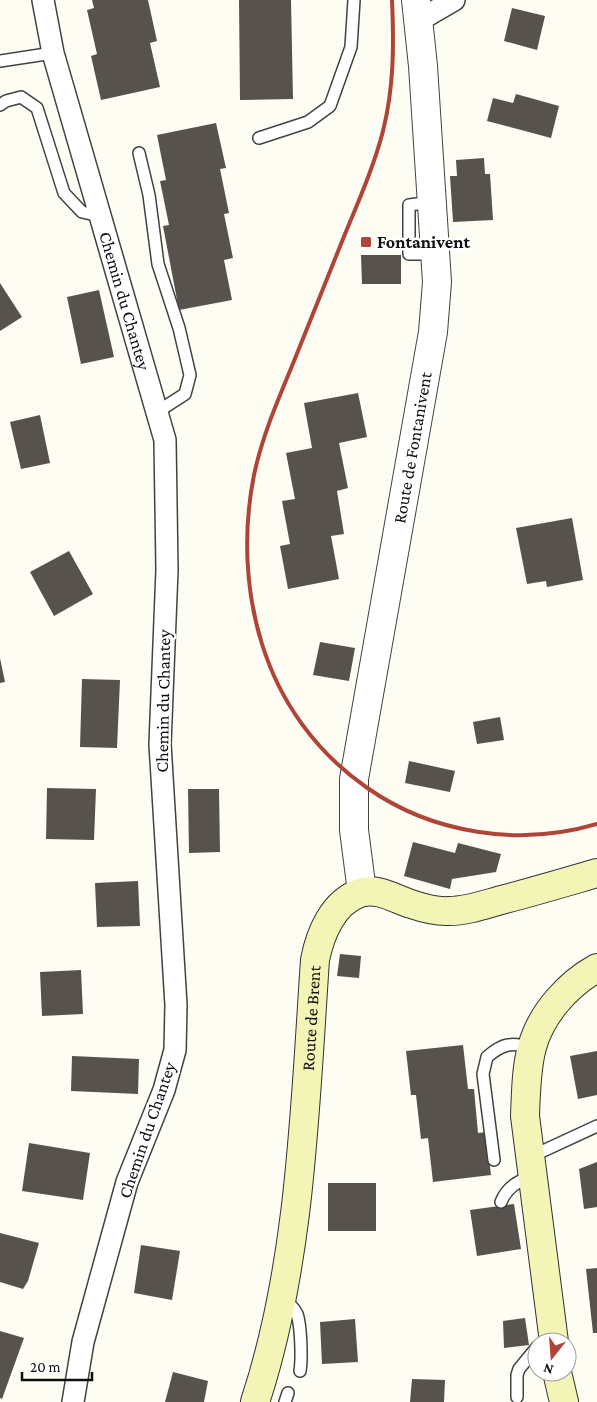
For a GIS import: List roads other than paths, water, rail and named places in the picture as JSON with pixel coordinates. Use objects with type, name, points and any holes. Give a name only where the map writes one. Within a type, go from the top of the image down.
[{"type":"main road","points":[[362,892],[384,894],[417,906],[449,912],[477,907],[597,873]]},
{"type":"main road","name":"Route de Brent","points":[[255,1402],[267,1366],[281,1300],[293,1220],[302,1136],[315,960],[330,919],[351,896],[362,892]]},
{"type":"main road","points":[[547,1332],[525,1116],[526,1087],[532,1048],[537,1032],[548,1013],[565,992],[585,975],[597,968]]},
{"type":"main road","points":[[559,1382],[564,1402]]},
{"type":"street","name":"Chemin du Chantey","points":[[43,0],[53,53],[165,440],[167,570],[160,744],[176,1005],[175,1050],[164,1090],[127,1182],[83,1342],[73,1402]]},
{"type":"street","points":[[417,10],[454,0]]},
{"type":"street","name":"Route de Fontanivent","points":[[362,892],[354,830],[354,779],[434,332],[437,288],[423,66],[417,10]]},
{"type":"lane","points":[[259,138],[308,122],[330,106],[351,47],[354,0]]},
{"type":"lane","points":[[0,61],[53,53]]},
{"type":"lane","points":[[0,105],[6,101],[21,97],[37,108],[64,193],[82,212],[100,216]]},
{"type":"lane","points":[[139,154],[149,195],[158,264],[179,328],[190,375],[185,394],[157,412]]},
{"type":"lane","points":[[494,1160],[483,1074],[487,1057],[501,1046],[511,1044],[532,1048]]},
{"type":"lane","points":[[502,1202],[505,1192],[521,1180],[544,1151],[597,1126]]},
{"type":"lane","points":[[281,1300],[290,1304],[297,1313],[302,1358],[300,1371]]},
{"type":"lane","points":[[518,1396],[517,1375],[519,1369],[527,1362]]},
{"type":"railway","points":[[392,0],[393,50],[391,82],[383,131],[366,183],[270,420],[254,475],[250,496],[247,538],[249,581],[256,623],[262,644],[279,686],[302,724],[331,758],[348,773],[392,803],[419,816],[477,832],[507,835],[538,835],[568,831],[597,824]]},
{"type":"place","name":"Fontanivent","points":[[366,242]]}]
